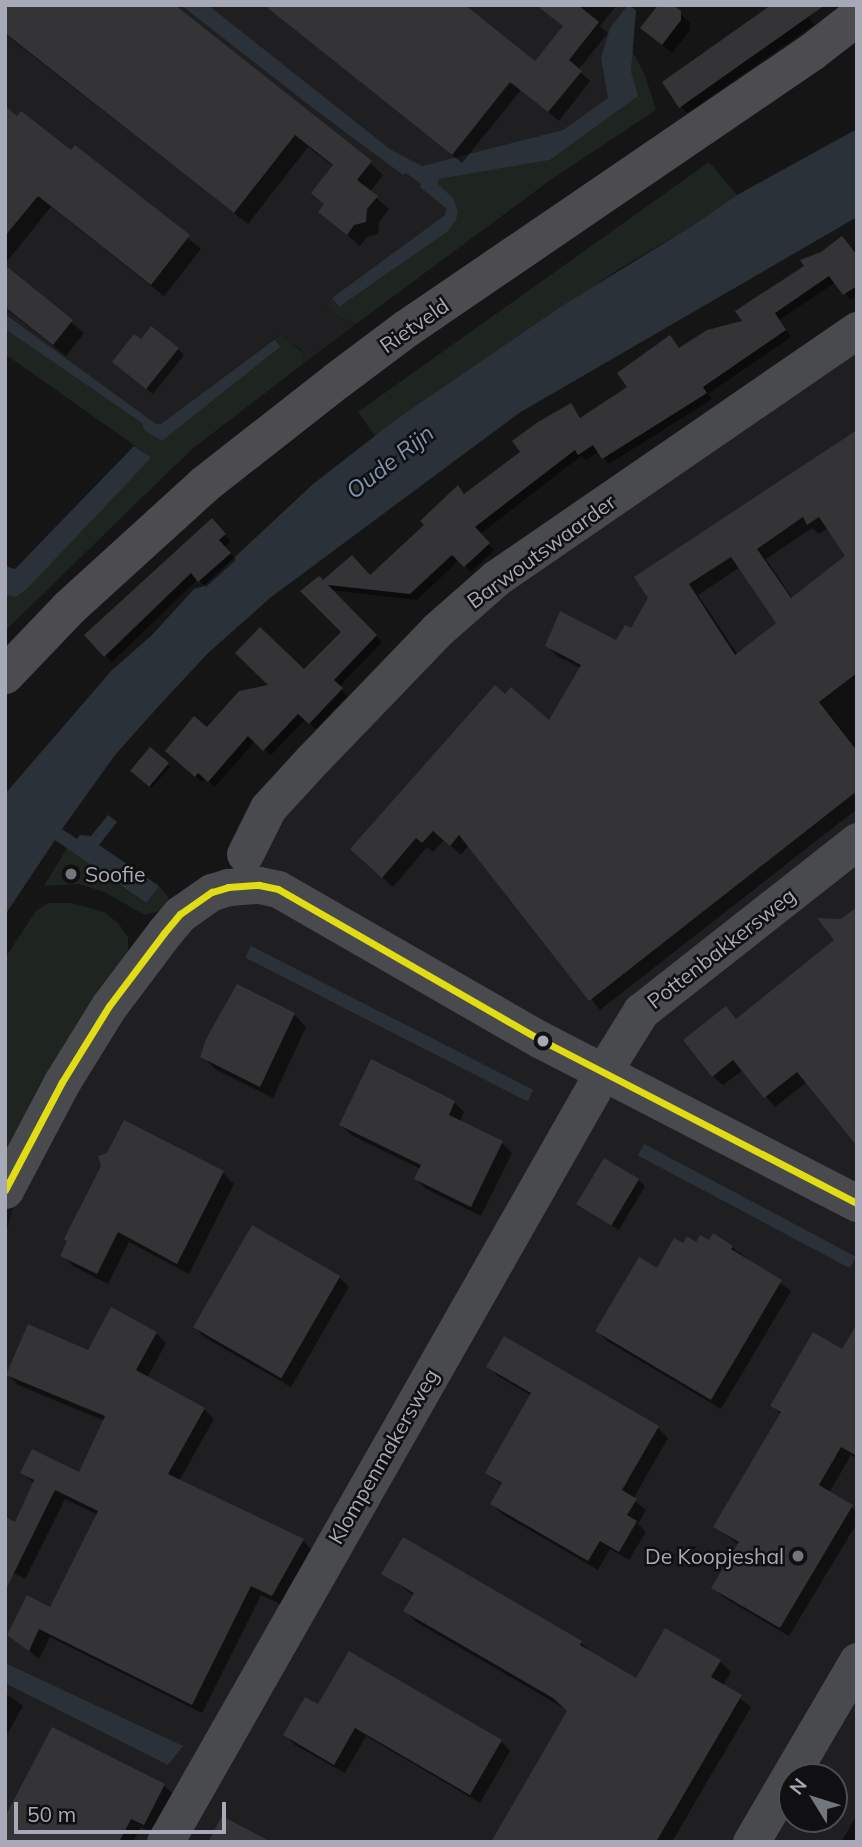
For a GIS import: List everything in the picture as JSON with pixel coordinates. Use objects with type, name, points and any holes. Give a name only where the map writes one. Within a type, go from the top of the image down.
[{"type":"main road","name":"Rietveld","points":[[5,675],[69,608],[204,485],[338,380],[406,329],[857,17]]},
{"type":"street","name":"Barwoutswaarder","points":[[242,870],[268,808],[437,630],[496,578],[857,330]]},
{"type":"street","name":"Pottenbakkersweg","points":[[603,1072],[641,1011],[857,841]]},
{"type":"street","points":[[5,1190],[69,1071],[109,1006],[164,933],[197,901],[242,870],[446,987],[603,1072],[857,1203]]},
{"type":"street","name":"Klompenmakersweg","points":[[164,1842],[603,1072]]},
{"type":"street","points":[[751,1842],[857,1661]]},
{"type":"shaded area","points":[[5,5],[628,5],[610,29],[601,58],[609,98],[563,130],[423,166],[446,208],[445,215],[326,303],[336,315],[356,324],[303,364],[304,354],[280,335],[161,424],[155,424],[5,314]]},
{"type":"shaded area","points":[[632,51],[645,75],[656,110],[549,181],[356,324],[336,315],[326,303],[332,298],[339,307],[447,232],[453,198],[438,184],[439,179],[550,160],[637,96],[631,71]]},
{"type":"shaded area","points":[[709,162],[737,195],[695,224],[619,269],[375,436],[358,412]]},
{"type":"shaded area","points":[[5,329],[142,423],[162,441],[279,344],[275,339],[281,334],[304,354],[303,364],[192,449],[5,631],[5,595],[16,597],[27,589],[151,457],[5,354]]},
{"type":"shaded area","points":[[857,341],[857,1842],[5,1842],[5,1236],[18,1190],[127,1004],[245,855],[452,630]]},
{"type":"shaded area","points":[[67,848],[145,903],[159,886],[169,898],[160,911],[145,915],[104,892],[80,884],[44,886]]},
{"type":"shaded area","points":[[48,903],[72,903],[104,912],[118,923],[128,937],[128,952],[5,1162],[5,958],[36,911]]},
{"type":"water","points":[[181,5],[208,5],[391,150],[422,166],[563,130],[608,98],[601,58],[610,28],[628,5],[636,10],[631,71],[638,96],[550,160],[439,179],[438,184],[453,198],[458,211],[456,220],[447,232],[339,307],[332,298],[445,215],[446,208],[420,187],[421,184],[406,173],[403,175],[313,108]]},
{"type":"water","name":"Oude Rijn","points":[[857,129],[857,217],[519,413],[270,598],[208,653],[156,709],[115,755],[62,829],[77,839],[80,835],[91,836],[108,815],[117,822],[99,845],[159,886],[146,903],[55,840],[5,915],[5,794],[112,670],[151,636],[194,589],[204,586],[312,485],[394,421],[559,308],[737,195]]},
{"type":"water","points":[[5,314],[156,424],[161,424],[275,339],[280,347],[162,441],[144,430],[142,423],[5,329]]},
{"type":"water","points":[[134,446],[151,457],[149,460],[27,589],[16,597],[5,595],[5,566],[15,569]]},
{"type":"water","points":[[251,946],[533,1090],[528,1101],[245,958]]},
{"type":"water","points":[[644,1144],[856,1257],[850,1268],[638,1155]]},
{"type":"water","points":[[5,1663],[183,1746],[168,1765],[5,1683]]},
{"type":"building","points":[[5,5],[175,5],[372,161],[357,180],[378,196],[367,209],[366,222],[354,225],[347,235],[318,212],[324,204],[311,193],[333,165],[295,135],[234,213],[5,33]]},
{"type":"building","points":[[264,5],[465,5],[535,61],[563,26],[536,5],[578,5],[599,22],[569,60],[582,71],[548,112],[510,82],[452,155]]},
{"type":"building","points":[[658,5],[673,5],[681,11],[681,20],[662,45],[640,28]]},
{"type":"building","points":[[771,5],[825,5],[679,108],[662,82]]},
{"type":"building","points":[[5,106],[17,116],[21,111],[71,150],[75,145],[190,235],[151,285],[38,196],[5,236]]},
{"type":"building","points":[[842,236],[857,255],[857,286],[843,295],[829,276],[775,313],[786,330],[703,387],[707,393],[602,459],[593,445],[578,455],[575,450],[475,527],[490,543],[464,567],[452,555],[410,594],[328,585],[377,635],[334,680],[343,688],[309,724],[298,714],[263,751],[248,736],[208,782],[198,773],[195,777],[165,751],[194,716],[207,727],[239,691],[268,685],[235,653],[260,627],[304,669],[341,632],[300,591],[319,576],[323,580],[352,555],[370,575],[424,525],[420,521],[458,485],[464,494],[520,452],[512,441],[538,422],[571,403],[580,418],[627,387],[617,373],[670,335],[679,348],[707,330],[742,321],[735,311],[804,266],[800,260],[821,252]]},
{"type":"building","points":[[5,265],[73,320],[53,345],[5,307]]},
{"type":"building","points":[[151,326],[179,348],[146,389],[112,362],[134,334],[141,339]]},
{"type":"building","points":[[857,430],[857,673],[819,702],[857,751],[857,791],[589,1001],[459,835],[450,846],[433,831],[422,843],[416,838],[382,878],[350,849],[495,685],[505,694],[511,687],[549,720],[581,665],[545,646],[560,611],[616,640],[625,625],[631,628],[648,598],[634,577]],"holes":[[[803,517],[807,525],[819,517],[845,556],[791,598],[757,549]],[[731,557],[776,623],[735,655],[689,584]]]},
{"type":"building","points":[[212,518],[226,534],[219,540],[231,553],[198,582],[191,573],[104,657],[84,635]]},
{"type":"building","points":[[150,747],[169,763],[149,787],[130,771]]},
{"type":"building","points":[[857,907],[857,1146],[797,1072],[764,1098],[733,1060],[712,1077],[683,1040],[726,1006],[736,1019],[834,940],[817,918],[841,919]]},
{"type":"building","points":[[237,984],[295,1013],[260,1087],[200,1057],[206,1039]]},
{"type":"building","points":[[371,1059],[455,1101],[449,1115],[503,1141],[471,1207],[414,1179],[421,1165],[339,1125]]},
{"type":"building","points":[[124,1120],[224,1171],[177,1264],[118,1232],[97,1274],[60,1256],[67,1241],[64,1239],[101,1166],[98,1156],[107,1153]]},
{"type":"building","points":[[604,1158],[639,1179],[611,1225],[576,1204]]},
{"type":"building","points":[[252,1225],[340,1276],[281,1378],[193,1327]]},
{"type":"building","points":[[713,1233],[733,1246],[731,1249],[782,1280],[711,1400],[595,1331],[639,1257],[657,1268],[674,1238],[683,1243],[687,1236],[696,1242],[700,1235],[709,1240]]},
{"type":"building","points":[[111,1307],[157,1332],[136,1370],[205,1408],[168,1474],[304,1539],[272,1596],[251,1586],[192,1705],[39,1629],[29,1651],[7,1635],[27,1595],[50,1607],[98,1511],[55,1490],[5,1591],[5,1517],[15,1522],[34,1480],[20,1473],[32,1449],[79,1472],[105,1416],[6,1375],[28,1324],[88,1350]]},
{"type":"building","points":[[857,1324],[857,1456],[841,1447],[819,1485],[853,1505],[780,1628],[711,1588],[739,1542],[713,1527],[781,1412],[770,1406],[813,1332],[842,1349]]},
{"type":"building","points":[[504,1336],[659,1426],[622,1490],[637,1499],[627,1515],[637,1521],[619,1552],[600,1541],[588,1561],[490,1504],[502,1483],[485,1473],[531,1393],[486,1367]]},
{"type":"building","points":[[403,1537],[582,1641],[580,1645],[636,1678],[665,1628],[721,1660],[711,1677],[742,1695],[656,1842],[491,1842],[567,1711],[553,1698],[403,1611],[414,1593],[381,1574]]},
{"type":"building","points":[[349,1651],[502,1740],[470,1795],[355,1728],[334,1765],[283,1735],[305,1697],[318,1704]]},
{"type":"building","points":[[52,1727],[165,1784],[144,1825],[131,1819],[119,1842],[5,1842],[5,1817]]},
{"type":"building","points":[[222,1816],[271,1842],[208,1842]]},
{"type":"transit line","points":[[5,1190],[62,1082],[109,1006],[164,933],[180,914],[212,892],[228,887],[259,885],[278,889],[541,1040],[857,1203]]},
{"type":"place","name":"Soofie","points":[[71,874]]},
{"type":"place","name":"De Koopjeshal","points":[[798,1556]]}]
